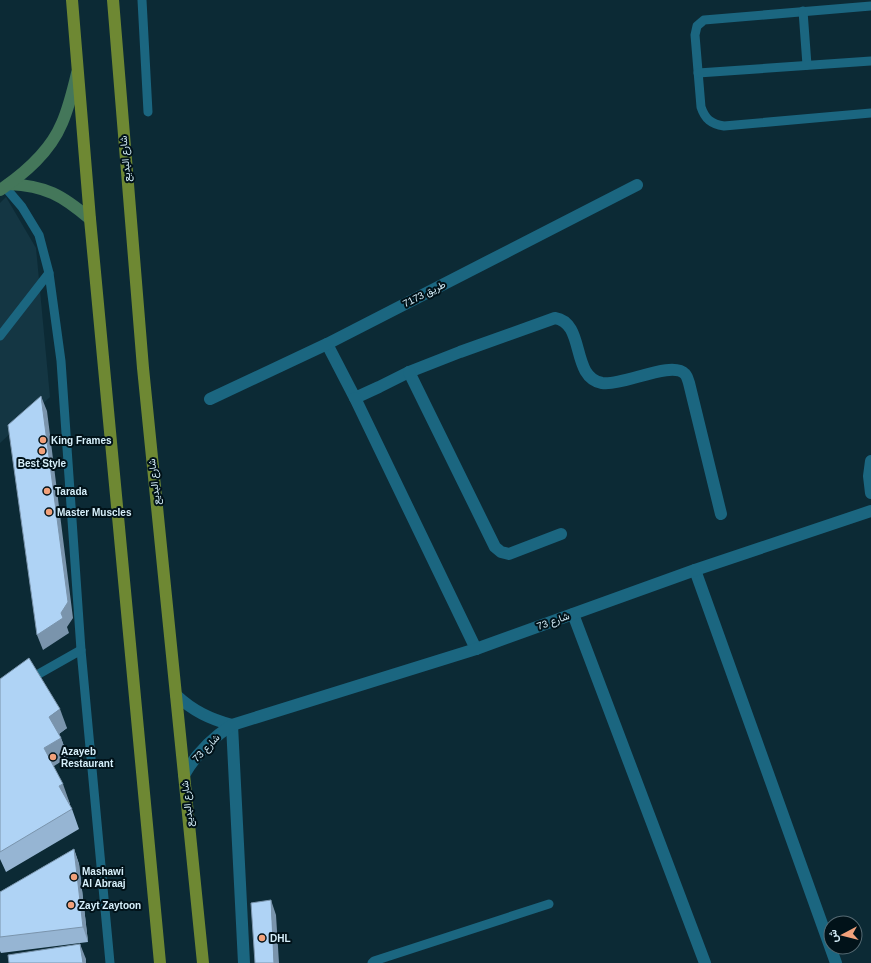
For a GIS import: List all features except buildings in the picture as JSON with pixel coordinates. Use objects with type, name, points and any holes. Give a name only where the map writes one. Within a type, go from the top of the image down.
[{"type":"main road","points":[[72,0],[90,219],[160,963]]},
{"type":"main road","name":"شارع البديع","points":[[113,0],[144,376],[203,963]]},
{"type":"street","points":[[4,187],[30,168],[48,147],[62,124],[71,99],[78,72]]},
{"type":"street","points":[[4,187],[27,185],[44,189],[61,196],[90,219]]},
{"type":"street","name":"طريق 7173","points":[[210,399],[327,344],[637,185]]},
{"type":"street","points":[[355,398],[379,388],[409,372],[460,352],[555,318],[560,319],[568,325],[574,337],[580,360],[587,375],[595,381],[604,383],[626,381],[668,369],[681,371],[686,375],[721,514]]},
{"type":"street","points":[[327,344],[355,398],[476,648]]},
{"type":"street","points":[[409,372],[495,547],[501,552],[509,554],[561,534]]},
{"type":"street","points":[[871,461],[869,476],[871,493]]},
{"type":"street","name":"شارع 73","points":[[184,775],[191,762],[200,752],[232,725],[476,648],[695,570],[871,511]]},
{"type":"street","points":[[695,570],[836,963]]},
{"type":"street","points":[[573,614],[705,963]]},
{"type":"street","name":"شارع 73","points":[[176,695],[186,704],[202,714],[220,722],[232,725]]},
{"type":"street","points":[[232,725],[244,963]]},
{"type":"lane","points":[[142,0],[148,112]]},
{"type":"lane","points":[[871,6],[704,20],[697,26],[695,35],[701,106],[709,121],[716,125],[724,126],[871,113]]},
{"type":"lane","points":[[803,11],[807,65]]},
{"type":"lane","points":[[698,73],[871,61]]},
{"type":"lane","points":[[4,187],[22,207],[39,235],[49,273],[60,360],[81,650],[110,963]]},
{"type":"lane","points":[[0,336],[49,273]]},
{"type":"lane","points":[[18,687],[81,650]]},
{"type":"lane","points":[[372,963],[374,961],[549,904]]},
{"type":"shaded area","points":[[6,197],[36,248],[50,397],[0,443],[0,203]]},
{"type":"place","name":"King Frames","points":[[43,440]]},
{"type":"place","name":"Best Style","points":[[42,451]]},
{"type":"place","name":"Tarada","points":[[47,491]]},
{"type":"place","name":"Master Muscles","points":[[49,512]]},
{"type":"place","name":"Azayeb Restaurant","points":[[53,757]]},
{"type":"place","name":"Mashawi Al Abraaj","points":[[74,877]]},
{"type":"place","name":"Zayt Zaytoon","points":[[71,905]]},
{"type":"place","name":"DHL","points":[[262,938]]}]
